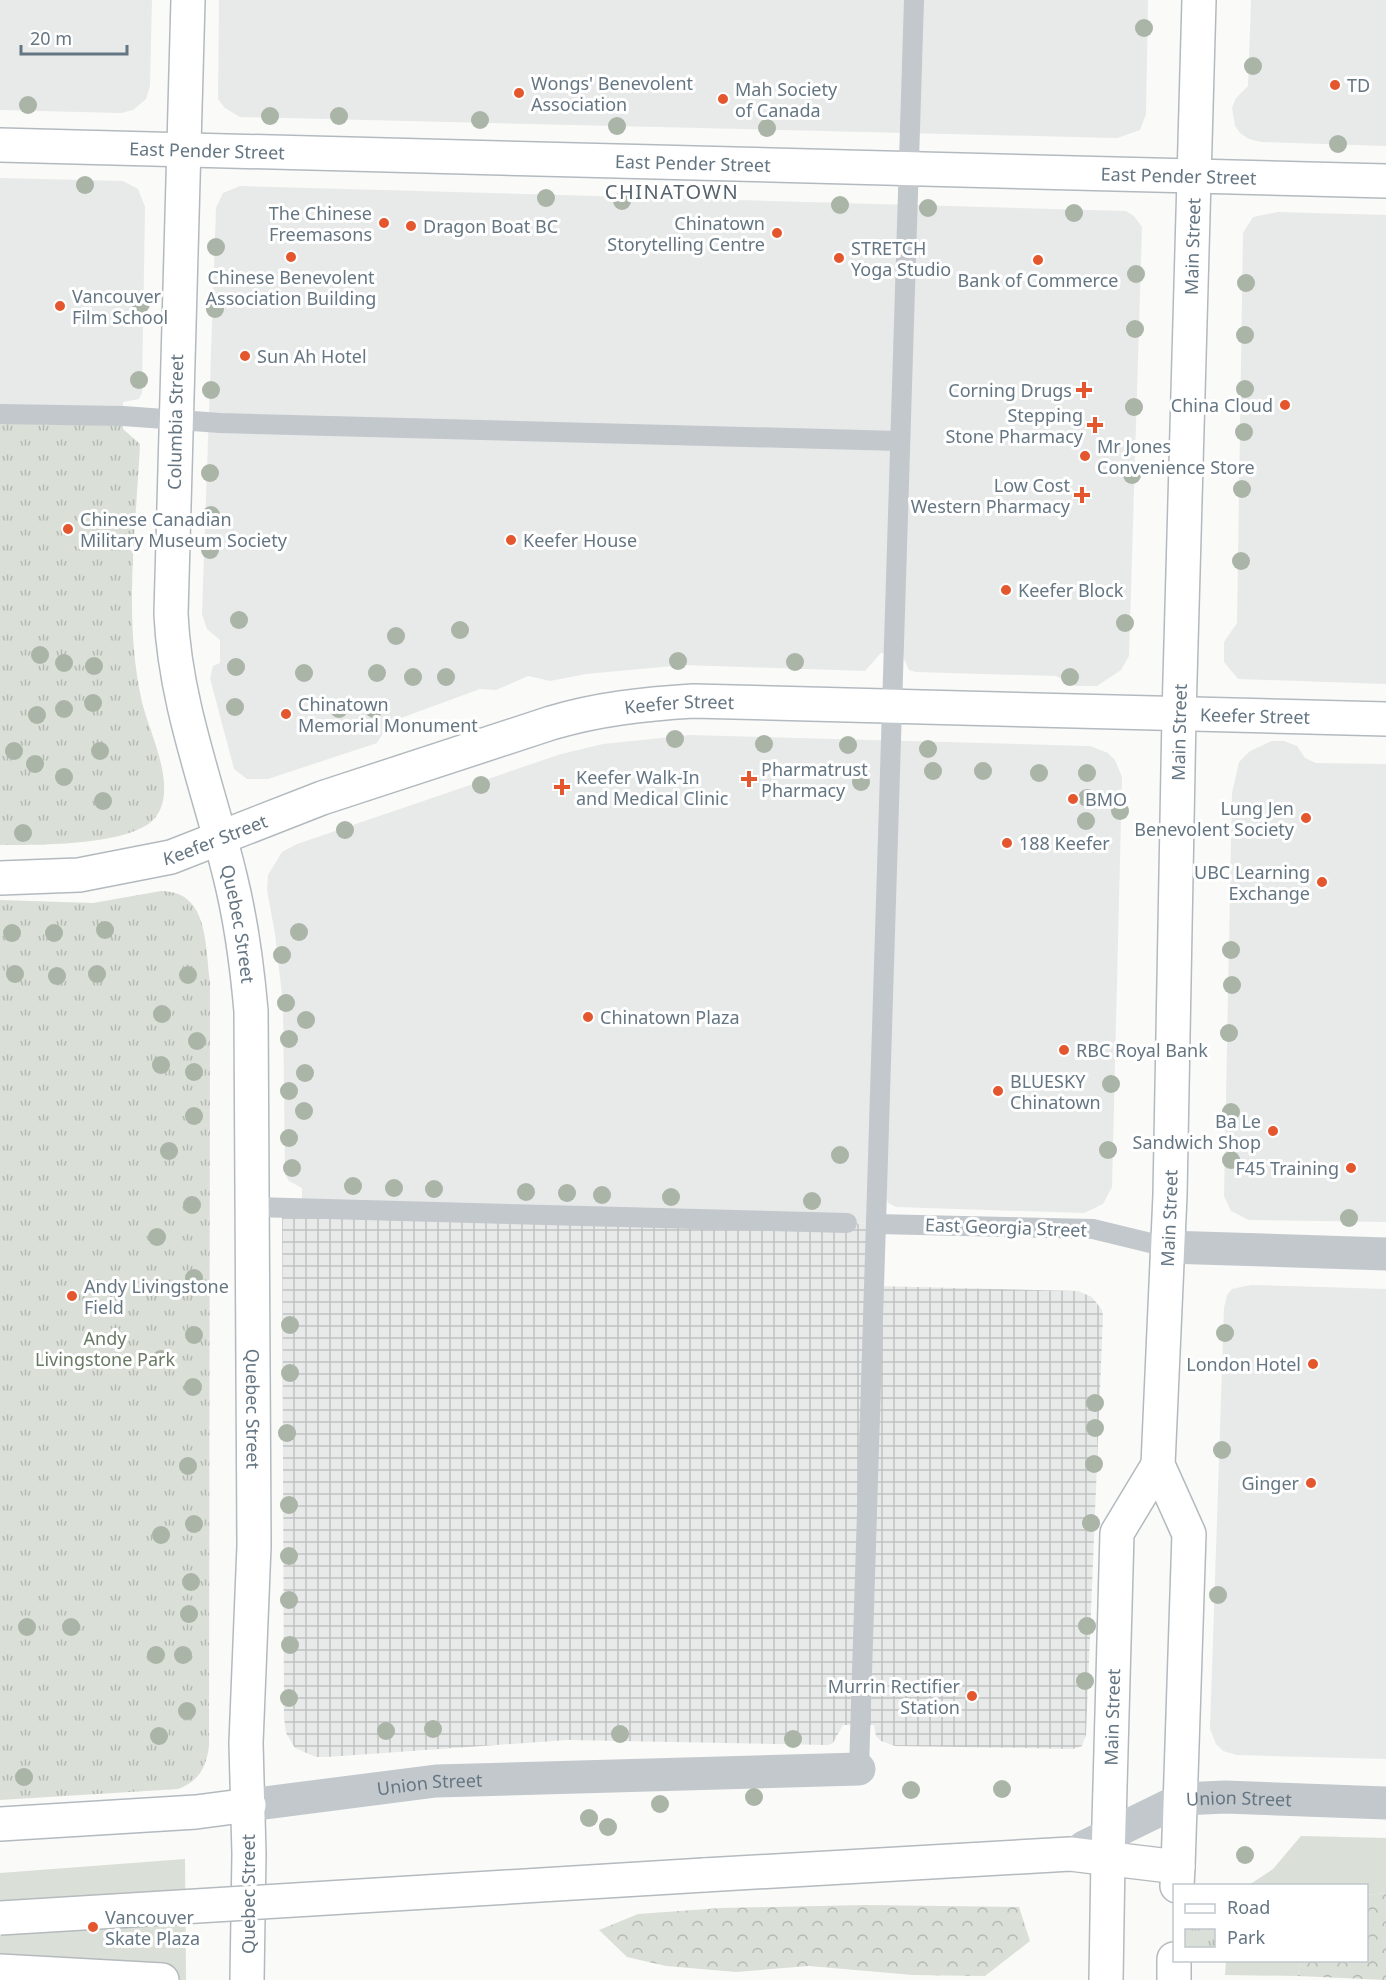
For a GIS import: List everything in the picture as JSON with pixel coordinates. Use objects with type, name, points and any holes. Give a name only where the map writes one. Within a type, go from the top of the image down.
[{"type":"main road","name":"Columbia Street","points":[[188,0],[175,419],[173,652],[220,838]]},
{"type":"main road","name":"Main Street","points":[[1178,1876],[1189,1534],[1158,1465],[1167,1247],[1199,0]]},
{"type":"main road","name":"East Pender Street","points":[[0,145],[1386,181]]},
{"type":"main road","name":"Keefer Street","points":[[0,878],[53,878],[120,869],[171,857],[322,798],[588,712],[634,705],[693,701],[1386,719]]},
{"type":"main road","name":"Quebec Street","points":[[220,838],[246,955],[249,988],[254,1546],[246,1743],[249,1805],[247,1980]]},
{"type":"main road","name":"Main Street","points":[[1106,1980],[1117,1533],[1158,1465]]},
{"type":"main road","name":"Union Street","points":[[0,1824],[196,1812],[249,1805]]},
{"type":"main road","points":[[0,1918],[1066,1855],[1108,1847],[1178,1876]]},
{"type":"main road","points":[[1174,1962],[1174,1980]]},
{"type":"main road","points":[[0,1971],[162,1980]]},
{"type":"street","name":"East Georgia Street","points":[[1167,1247],[1386,1254]]},
{"type":"street","name":"Union Street","points":[[249,1805],[436,1781],[859,1769]]},
{"type":"street","name":"Union Street","points":[[1108,1847],[1182,1799],[1225,1797],[1386,1803]]},
{"type":"lane","points":[[859,1769],[914,0]]},
{"type":"lane","points":[[0,414],[175,419],[220,423],[899,441]]},
{"type":"lane","points":[[252,1207],[847,1223]]},
{"type":"lane","name":"East Georgia Street","points":[[876,1224],[1093,1229],[1167,1247]]},
{"type":"shaded area","points":[[0,0],[152,0],[150,86],[146,99],[133,110],[121,113],[0,110]]},
{"type":"shaded area","points":[[219,0],[1148,0],[1146,114],[1140,130],[1117,138],[240,117],[225,108],[218,99]]},
{"type":"shaded area","points":[[1251,0],[1386,0],[1386,146],[1261,142],[1249,139],[1240,133],[1235,126],[1232,108],[1236,98],[1248,86]]},
{"type":"shaded area","name":"Vancouver Film School","points":[[0,178],[123,181],[138,189],[145,207],[142,393],[139,399],[123,402],[123,416],[0,414]]},
{"type":"shaded area","points":[[240,186],[1126,211],[1134,216],[1142,227],[1129,656],[1121,670],[1097,686],[1076,686],[1056,676],[916,672],[909,670],[902,654],[881,653],[865,671],[684,665],[586,674],[550,681],[528,676],[496,690],[480,689],[390,722],[377,743],[268,779],[247,779],[234,769],[210,678],[213,666],[220,663],[220,640],[207,629],[202,614],[216,208],[223,193]]},
{"type":"shaded area","points":[[1278,212],[1386,215],[1386,684],[1238,679],[1224,662],[1224,642],[1237,623],[1243,233],[1253,217]]},
{"type":"shaded area","points":[[690,735],[1090,746],[1108,753],[1115,760],[1122,777],[1112,1187],[1103,1204],[1084,1213],[896,1207],[888,1203],[886,1196],[876,1224],[302,1208],[302,1188],[289,1181],[285,1174],[283,1004],[275,934],[267,890],[268,875],[282,852],[297,844],[561,754],[603,744]]},
{"type":"shaded area","points":[[1272,741],[1284,741],[1297,746],[1305,758],[1316,763],[1386,764],[1386,1222],[1249,1220],[1231,1211],[1224,1196],[1232,793],[1239,762],[1250,751]]},
{"type":"shaded area","points":[[282,1208],[876,1224],[875,1286],[1078,1291],[1092,1297],[1102,1310],[1103,1316],[1086,1735],[1082,1746],[1073,1749],[895,1746],[881,1741],[876,1736],[874,1725],[843,1725],[833,1743],[828,1745],[568,1740],[327,1757],[316,1757],[295,1748],[286,1733],[284,1717]]},
{"type":"shaded area","points":[[1251,1285],[1386,1289],[1386,1759],[1237,1755],[1223,1751],[1216,1744],[1210,1729],[1224,1308],[1227,1295],[1232,1289]]},
{"type":"green space","points":[[0,414],[123,416],[123,429],[140,444],[132,573],[133,638],[142,702],[160,761],[164,793],[161,807],[154,819],[142,828],[124,834],[81,842],[0,845]]},
{"type":"green space","name":"Andy Livingstone Park","points":[[161,891],[177,893],[188,900],[196,910],[205,937],[210,982],[208,1754],[196,1778],[178,1789],[0,1800],[0,900],[93,903]]},
{"type":"green space","points":[[1301,1836],[1386,1838],[1386,1893],[1368,1895],[1368,1884],[1250,1884],[1273,1869]]},
{"type":"green space","name":"Vancouver Skate Plaza","points":[[185,1859],[186,1980],[0,1980],[0,1873]]},
{"type":"green space","points":[[1386,1893],[1386,1980],[1298,1976],[1300,1962],[1368,1962],[1368,1895]]},
{"type":"green space","points":[[865,1905],[1019,1907],[1030,1941],[985,1976],[913,1975],[809,1966],[736,1972],[666,1966],[627,1957],[599,1930],[638,1914],[721,1908]]},
{"type":"green space","points":[[1226,1962],[1300,1962],[1298,1976],[1225,1975]]},
{"type":"place","name":"TD","points":[[1335,85]]},
{"type":"place","name":"Wongs' Benevolent Association","points":[[519,93]]},
{"type":"place","name":"Mah Society of Canada","points":[[723,99]]},
{"type":"place","name":"The Chinese Freemasons","points":[[384,223]]},
{"type":"place","name":"Dragon Boat BC","points":[[411,226]]},
{"type":"place","name":"Chinatown Storytelling Centre","points":[[777,233]]},
{"type":"place","name":"Chinese Benevolent Association Building","points":[[291,257]]},
{"type":"place","name":"STRETCH Yoga Studio","points":[[839,258]]},
{"type":"place","name":"Bank of Commerce","points":[[1038,260]]},
{"type":"place","name":"Vancouver Film School","points":[[60,306]]},
{"type":"place","name":"Sun Ah Hotel","points":[[245,356]]},
{"type":"place","name":"Corning Drugs","points":[[1084,390]]},
{"type":"place","name":"China Cloud","points":[[1285,405]]},
{"type":"place","name":"Stepping Stone Pharmacy","points":[[1095,425]]},
{"type":"place","name":"Mr Jones Convenience Store","points":[[1085,456]]},
{"type":"place","name":"Low Cost Western Pharmacy","points":[[1082,495]]},
{"type":"place","name":"Chinese Canadian Military Museum Society","points":[[68,529]]},
{"type":"place","name":"Keefer House","points":[[511,540]]},
{"type":"place","name":"Keefer Block","points":[[1006,590]]},
{"type":"place","name":"Chinatown Memorial Monument","points":[[286,714]]},
{"type":"place","name":"Pharmatrust Pharmacy","points":[[749,779]]},
{"type":"place","name":"Keefer Walk-In and Medical Clinic","points":[[562,787]]},
{"type":"place","name":"BMO","points":[[1073,799]]},
{"type":"place","name":"Lung Jen Benevolent Society","points":[[1306,818]]},
{"type":"place","name":"188 Keefer","points":[[1007,843]]},
{"type":"place","name":"UBC Learning Exchange","points":[[1322,882]]},
{"type":"place","name":"Chinatown Plaza","points":[[588,1017]]},
{"type":"place","name":"RBC Royal Bank","points":[[1064,1050]]},
{"type":"place","name":"BLUESKY Chinatown","points":[[998,1091]]},
{"type":"place","name":"Ba Le Sandwich Shop","points":[[1273,1131]]},
{"type":"place","name":"F45 Training","points":[[1351,1168]]},
{"type":"place","name":"Andy Livingstone Field","points":[[72,1296]]},
{"type":"place","name":"London Hotel","points":[[1313,1364]]},
{"type":"place","name":"Ginger","points":[[1311,1483]]},
{"type":"place","name":"Murrin Rectifier Station","points":[[972,1696]]},
{"type":"place","name":"Vancouver Skate Plaza","points":[[93,1927]]},
{"type":"district","name":"CHINATOWN","points":[[672,191]]}]
